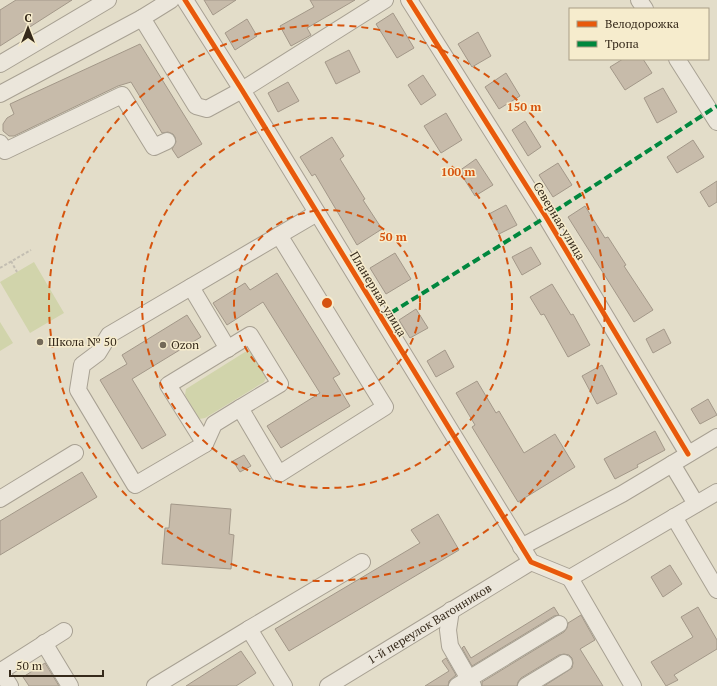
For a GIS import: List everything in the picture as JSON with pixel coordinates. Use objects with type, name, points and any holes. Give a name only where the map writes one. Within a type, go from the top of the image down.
[{"type":"street","points":[[0,64],[108,0]]},
{"type":"street","points":[[0,94],[142,18],[171,0]]},
{"type":"street","name":"Планерная улица","points":[[185,0],[242,90],[531,562]]},
{"type":"street","points":[[142,18],[196,106],[207,109],[242,90],[385,0]]},
{"type":"street","name":"Северная улица","points":[[409,0],[546,217],[688,454]]},
{"type":"street","points":[[678,60],[717,122]]},
{"type":"street","points":[[0,143],[5,151],[122,95],[154,147],[167,141]]},
{"type":"street","points":[[205,444],[168,385],[250,335],[280,384],[214,424],[205,444],[135,485],[78,390],[82,365],[98,353],[109,335],[317,213]]},
{"type":"street","points":[[240,408],[279,474],[385,407],[279,235]]},
{"type":"street","points":[[191,287],[228,349]]},
{"type":"street","points":[[522,547],[622,494],[717,438]]},
{"type":"street","points":[[0,499],[75,453]]},
{"type":"street","points":[[672,464],[696,504]]},
{"type":"street","points":[[570,578],[717,492]]},
{"type":"street","points":[[674,517],[717,590]]},
{"type":"street","points":[[155,686],[362,562]]},
{"type":"street","points":[[531,562],[570,578],[633,686]]},
{"type":"street","name":"1-й переулок Вагонников","points":[[328,686],[531,562]]},
{"type":"street","points":[[451,610],[448,630],[450,646],[466,684],[559,624]]},
{"type":"street","points":[[249,629],[282,686]]},
{"type":"street","points":[[10,686],[0,671],[64,631]]},
{"type":"street","points":[[44,643],[70,686]]},
{"type":"street","points":[[526,686],[564,662]]},
{"type":"path","points":[[0,268],[31,250]]},
{"type":"path","points":[[11,261],[17,272]]},
{"type":"green space","points":[[34,262],[64,313],[30,333],[0,282]]},
{"type":"green space","points":[[0,322],[13,343],[0,351]]},
{"type":"green space","points":[[245,352],[252,352],[267,376],[264,382],[205,418],[199,419],[185,395],[186,389]]},
{"type":"building","points":[[16,0],[72,0],[0,46],[0,10]]},
{"type":"building","points":[[204,0],[236,0],[213,15]]},
{"type":"building","points":[[310,0],[355,0],[307,28],[311,35],[291,46],[280,26],[314,7]]},
{"type":"building","points":[[393,13],[414,48],[397,58],[376,24]]},
{"type":"building","points":[[247,19],[257,36],[235,50],[225,33]]},
{"type":"building","points":[[478,32],[491,56],[472,67],[458,44]]},
{"type":"building","points":[[140,44],[202,144],[178,158],[172,149],[176,142],[175,137],[173,134],[168,132],[162,133],[131,82],[118,86],[14,136],[9,136],[3,131],[3,124],[7,118],[14,114],[10,104]]},
{"type":"building","points":[[349,50],[360,72],[336,84],[325,62]]},
{"type":"building","points":[[621,60],[644,60],[652,73],[625,90],[610,67]]},
{"type":"building","points":[[506,73],[520,96],[499,109],[485,87]]},
{"type":"building","points":[[423,75],[436,95],[421,105],[408,85]]},
{"type":"building","points":[[288,82],[299,101],[278,112],[268,93]]},
{"type":"building","points":[[663,88],[677,112],[657,123],[644,98]]},
{"type":"building","points":[[446,113],[462,140],[441,153],[424,126]]},
{"type":"building","points":[[525,121],[541,147],[528,156],[512,130]]},
{"type":"building","points":[[332,137],[344,156],[340,159],[365,199],[363,200],[382,229],[357,245],[315,174],[312,176],[300,157]]},
{"type":"building","points":[[693,140],[704,157],[677,173],[667,157]]},
{"type":"building","points":[[476,159],[493,185],[475,196],[459,171]]},
{"type":"building","points":[[558,163],[572,185],[553,197],[539,175]]},
{"type":"building","points":[[717,181],[717,202],[709,207],[700,192]]},
{"type":"building","points":[[506,205],[517,225],[499,234],[489,214]]},
{"type":"building","points":[[585,206],[605,238],[608,237],[626,265],[624,266],[653,310],[634,322],[568,217]]},
{"type":"building","points":[[531,247],[541,264],[522,275],[512,257]]},
{"type":"building","points":[[395,253],[411,279],[386,294],[370,268]]},
{"type":"building","points":[[277,273],[340,374],[333,378],[350,406],[281,448],[267,426],[320,393],[263,302],[227,325],[213,303],[245,283],[250,290]]},
{"type":"building","points":[[552,284],[571,315],[573,314],[590,345],[568,357],[544,314],[541,315],[530,297]]},
{"type":"building","points":[[416,309],[428,328],[410,338],[399,320]]},
{"type":"building","points":[[187,315],[201,337],[132,379],[166,435],[142,449],[100,380],[127,364],[122,355]]},
{"type":"building","points":[[664,329],[671,343],[653,353],[646,339]]},
{"type":"building","points":[[445,350],[454,367],[436,377],[427,361]]},
{"type":"building","points":[[602,365],[617,394],[597,404],[582,376]]},
{"type":"building","points":[[477,381],[496,413],[499,411],[524,453],[555,434],[575,467],[518,502],[472,427],[475,425],[456,393]]},
{"type":"building","points":[[708,399],[717,415],[700,424],[691,409]]},
{"type":"building","points":[[655,431],[665,450],[615,479],[604,459]]},
{"type":"building","points":[[244,455],[251,466],[240,472],[233,461]]},
{"type":"building","points":[[82,472],[97,497],[0,555],[0,521]]},
{"type":"building","points":[[171,504],[231,509],[229,534],[234,535],[231,569],[162,564],[165,528],[169,528]]},
{"type":"building","points":[[438,514],[459,550],[289,651],[275,629],[420,543],[411,530]]},
{"type":"building","points":[[670,565],[682,584],[663,597],[651,577]]},
{"type":"building","points":[[554,607],[559,615],[554,616],[472,666],[462,648],[464,646],[471,658]]},
{"type":"building","points":[[698,607],[717,640],[717,649],[674,675],[678,680],[666,686],[651,662],[693,637],[681,617]]},
{"type":"building","points":[[581,615],[595,640],[580,649],[603,686],[544,686],[572,668],[572,658],[569,655],[564,654],[559,655],[521,678],[517,686],[482,686],[482,682],[564,632],[568,623]]},
{"type":"building","points":[[241,651],[256,673],[236,686],[186,686]]},
{"type":"building","points":[[446,658],[456,675],[449,681],[448,686],[425,686],[449,671],[442,661]]},
{"type":"building","points":[[45,663],[59,686],[29,686],[23,677]]},
{"type":"marked path","points":[[381,319],[546,217],[717,106]]},
{"type":"cycle path","points":[[185,0],[242,90],[531,562],[570,578]]},
{"type":"cycle path","points":[[409,0],[546,217],[688,454]]},
{"type":"place","name":"Школа № 50","points":[[40,342]]},
{"type":"place","name":"Ozon","points":[[163,345]]}]
